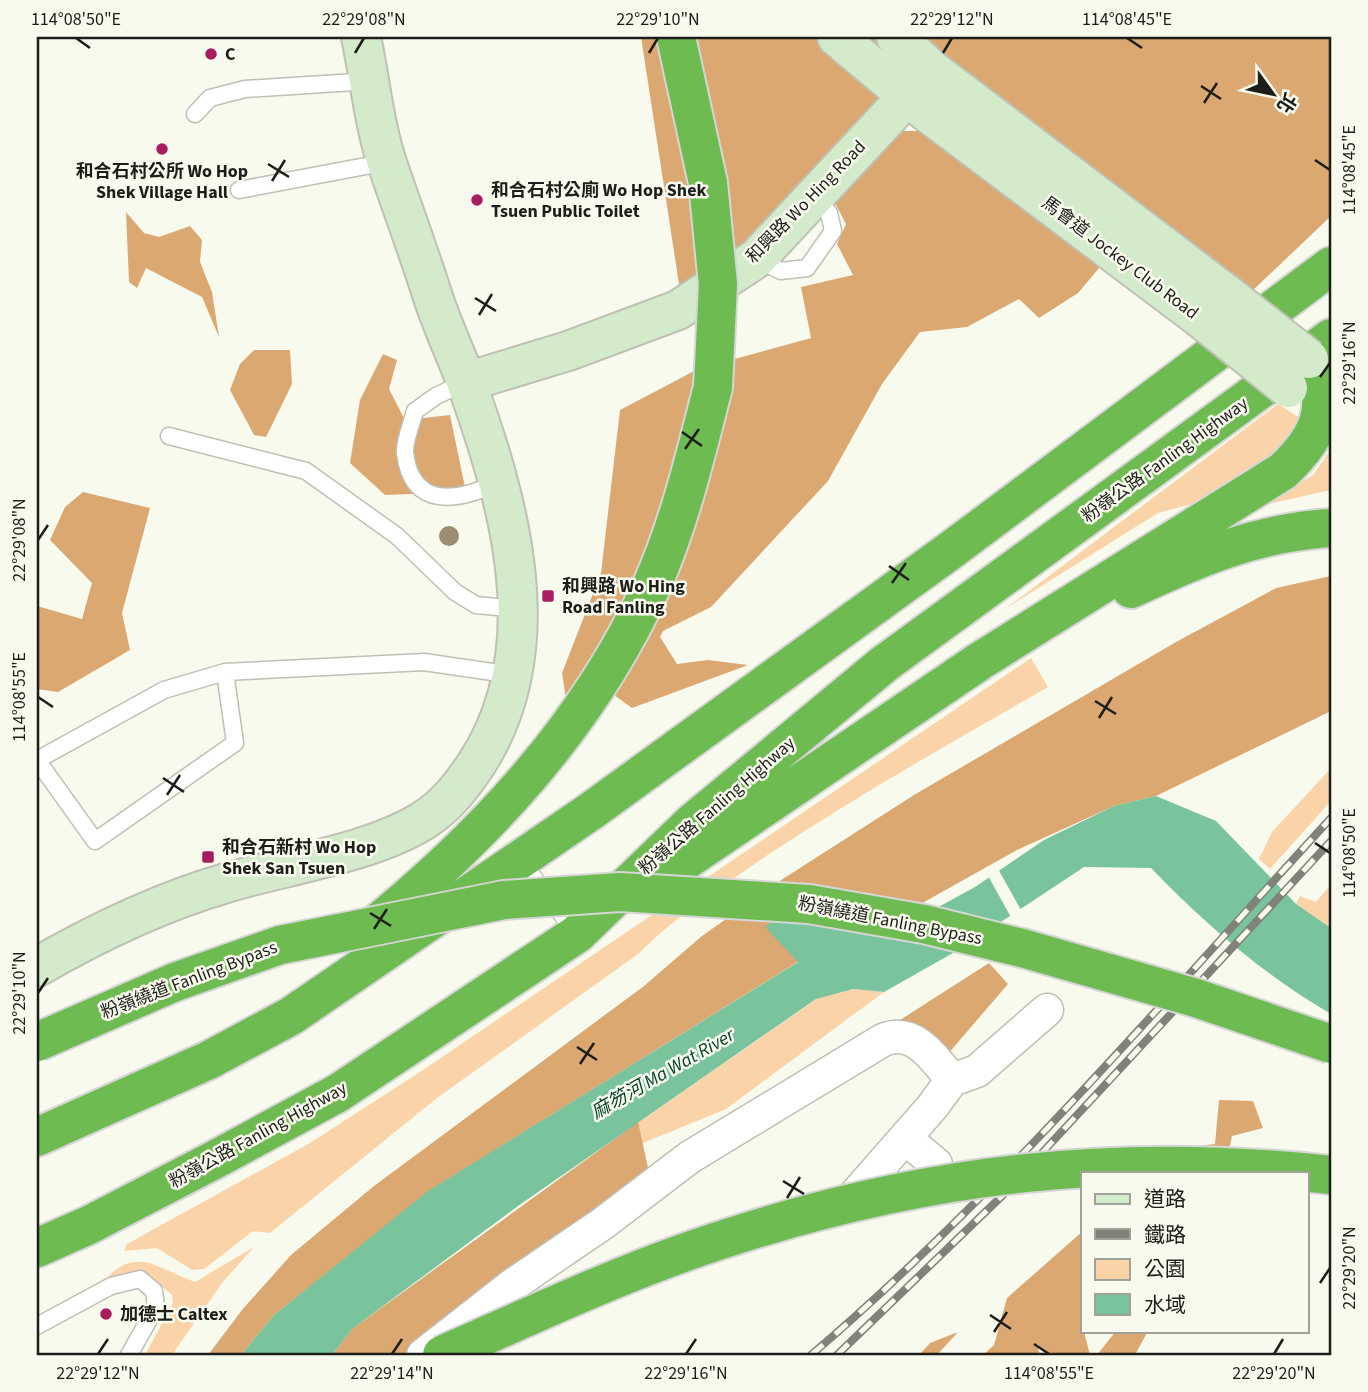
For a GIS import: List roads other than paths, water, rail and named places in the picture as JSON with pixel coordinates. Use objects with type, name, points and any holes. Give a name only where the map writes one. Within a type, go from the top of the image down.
[{"type":"highway","points":[[209,1060],[386,916],[458,851],[526,782],[579,714],[652,585],[685,493],[713,387],[718,284],[708,183],[676,37]]},
{"type":"highway","points":[[1283,300],[1331,240]]},
{"type":"highway","points":[[37,1137],[209,1060],[291,1016],[520,860],[951,550],[1331,266]]},
{"type":"highway","points":[[577,934],[980,661],[1283,471],[1305,448],[1322,424],[1320,386],[1326,351]]},
{"type":"highway","name":"粉嶺公路 Fanling Highway","points":[[37,1248],[182,1177],[338,1093],[577,934],[692,823],[884,664],[1326,351]]},
{"type":"highway","points":[[980,661],[1216,550],[1279,534],[1331,528]]},
{"type":"highway","name":"粉嶺繞道 Fanling Bypass","points":[[37,1042],[175,982],[280,945],[504,900],[620,892],[809,904],[924,924],[1196,998],[1331,1044]]},
{"type":"highway","points":[[442,1355],[580,1294],[719,1241],[903,1190],[985,1177],[1098,1166],[1265,1168],[1303,1172]]},
{"type":"highway","points":[[1308,1173],[1331,1175]]},
{"type":"main road","points":[[37,967],[99,934],[179,900],[402,832],[439,810],[456,794],[500,722],[513,675],[518,609],[516,572],[508,521],[466,382],[387,162],[361,37]]},
{"type":"main road","points":[[837,37],[919,82]]},
{"type":"main road","points":[[896,37],[919,82]]},
{"type":"main road","name":"和興路 Wo Hing Road","points":[[466,382],[568,351],[678,310],[757,258],[919,82]]},
{"type":"main road","name":"馬會道 Jockey Club Road","points":[[919,82],[1214,306],[1322,424]]},
{"type":"main road","name":"馬會道 Jockey Club Road","points":[[1214,306],[1326,351]]},
{"type":"street","points":[[800,1229],[847,1204],[951,1080],[977,1071],[1048,1010]]},
{"type":"street","points":[[423,1355],[511,1286],[602,1224],[690,1157],[883,1040],[894,1035],[905,1036],[923,1047],[951,1080]]},
{"type":"street","points":[[905,1138],[936,1164]]},
{"type":"lane","points":[[195,114],[210,98],[245,89],[370,80]]},
{"type":"lane","points":[[239,190],[387,162]]},
{"type":"lane","points":[[466,382],[436,396],[415,411],[404,451],[412,476],[420,489],[438,497],[474,494],[497,483]]},
{"type":"lane","points":[[169,436],[306,471],[397,536],[455,592],[483,607],[518,609]]},
{"type":"lane","points":[[225,672],[235,743],[94,841],[37,760],[164,690],[225,672],[424,662],[513,675]]},
{"type":"lane","points":[[520,860],[577,934]]},
{"type":"lane","points":[[37,1326],[111,1286],[140,1279],[154,1291],[156,1307],[129,1355]]},
{"type":"water","name":"麻笏河 Ma Wat River","points":[[1156,796],[1216,821],[1296,904],[1331,928],[1331,1014],[1282,983],[1236,947],[1192,909],[1151,868],[1084,867],[960,949],[884,992],[853,989],[816,999],[518,1206],[352,1329],[332,1355],[241,1355],[274,1315],[428,1191],[798,962],[765,927],[809,895],[911,922],[975,887],[1044,840],[1114,806]]},
{"type":"railway","points":[[811,1355],[948,1229],[1014,1163],[1143,1026],[1331,818]]},
{"type":"railway","points":[[837,1355],[1003,1195],[1331,841]]},
{"type":"place","name":"C","points":[[211,54]]},
{"type":"place","name":"和合石村公所 Wo Hop Shek Village Hall","points":[[162,149]]},
{"type":"place","name":"和合石村公廁 Wo Hop Shek Tsuen Public Toilet","points":[[477,200]]},
{"type":"place","name":"和興路 Wo Hing Road Fanling","points":[[548,596]]},
{"type":"place","name":"和合石新村 Wo Hop Shek San Tsuen","points":[[208,857]]},
{"type":"place","name":"加德士 Caltex","points":[[106,1314]]}]
